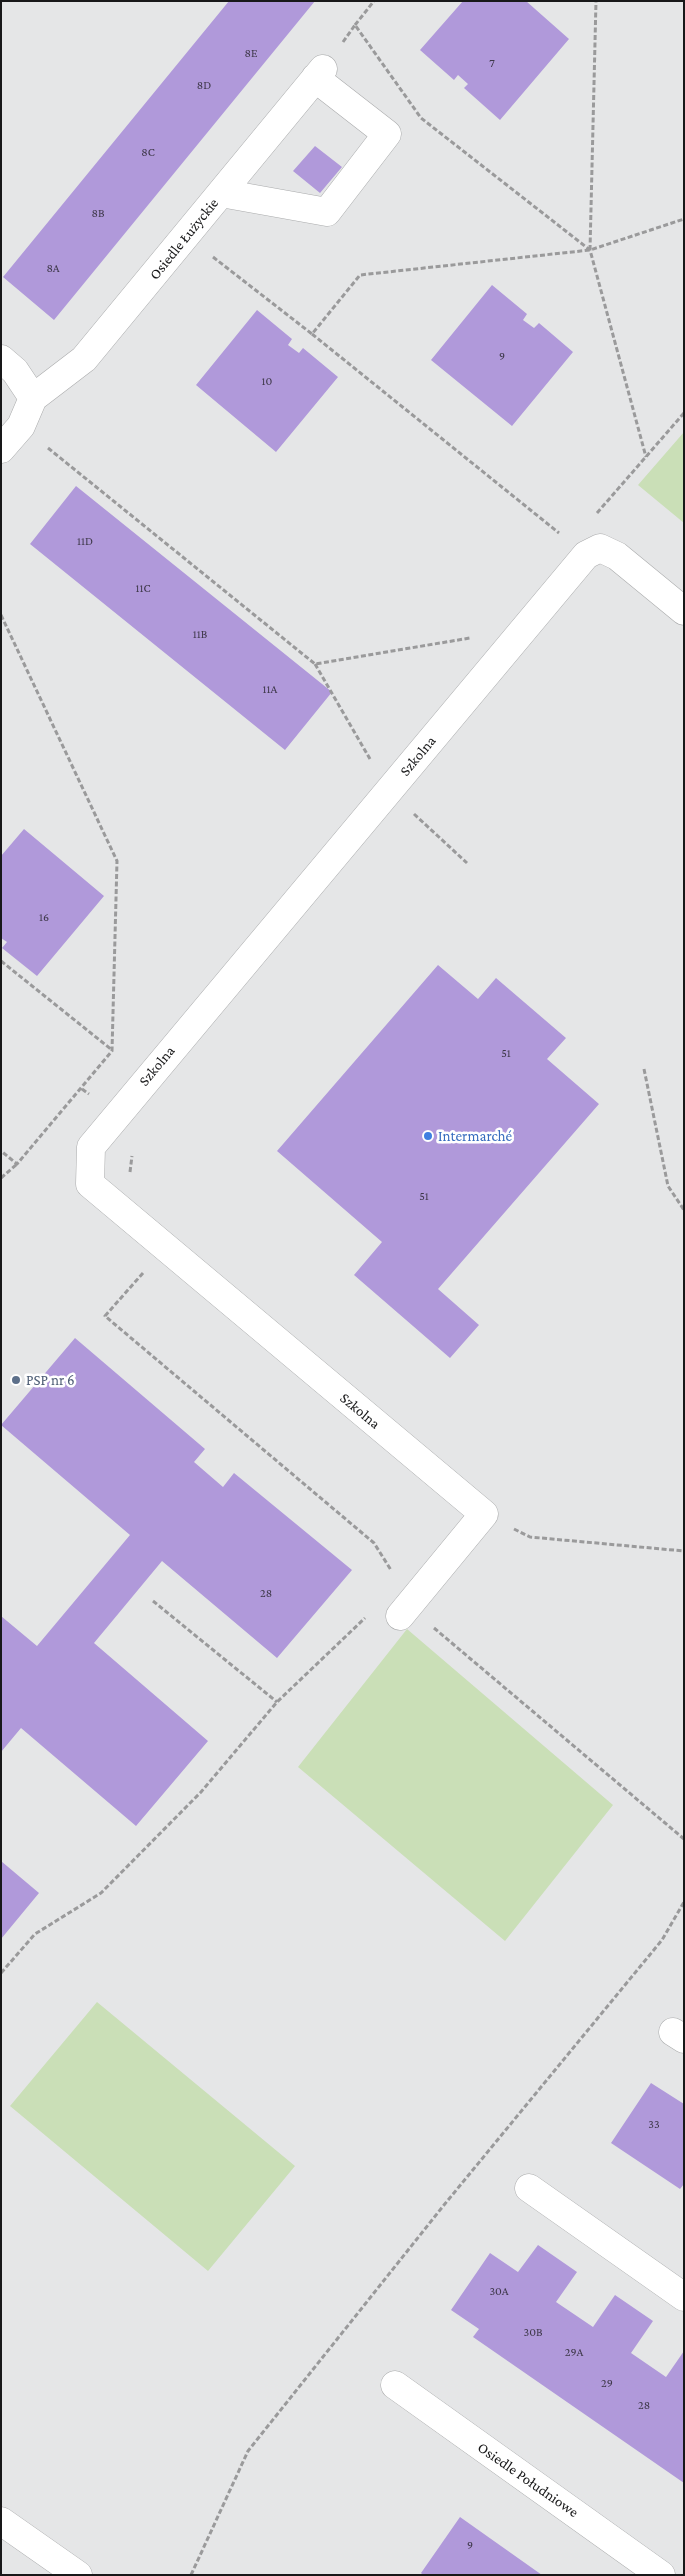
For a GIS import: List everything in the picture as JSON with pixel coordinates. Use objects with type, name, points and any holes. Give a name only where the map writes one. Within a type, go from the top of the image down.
[{"type":"street","name":"Osiedle Łużyckie","points":[[1,449],[21,426],[33,398],[84,359],[319,73]]},
{"type":"street","points":[[221,193],[327,212],[387,134],[319,73]]},
{"type":"street","points":[[1,359],[15,371],[33,398]]},
{"type":"street","points":[[593,552],[616,556],[684,611]]},
{"type":"street","name":"Szkolna","points":[[484,1514],[90,1184],[90,1147],[525,628],[593,552]]},
{"type":"street","points":[[404,1611],[484,1514]]},
{"type":"street","points":[[530,2188],[684,2297]]},
{"type":"street","name":"Osiedle Południowe","points":[[395,2386],[661,2575]]},
{"type":"street","points":[[1,2521],[78,2575]]},
{"type":"path","points":[[319,73],[374,1]]},
{"type":"path","points":[[596,1],[590,250],[646,458]]},
{"type":"path","points":[[356,25],[422,118],[590,250]]},
{"type":"path","points":[[312,334],[360,275],[590,250],[684,219]]},
{"type":"path","points":[[187,236],[593,552]]},
{"type":"path","points":[[593,552],[595,515],[684,413]]},
{"type":"path","points":[[21,426],[316,664],[525,628]]},
{"type":"path","points":[[1,615],[118,861],[112,1050],[17,1164],[1,1178]]},
{"type":"path","points":[[1,961],[112,1050]]},
{"type":"path","points":[[644,1069],[668,1186],[684,1210]]},
{"type":"path","points":[[115,1116],[134,1129],[130,1174]]},
{"type":"path","points":[[1,1151],[17,1164]]},
{"type":"path","points":[[165,1247],[105,1316],[374,1544],[400,1585],[404,1611],[684,1839]]},
{"type":"path","points":[[484,1514],[530,1537],[684,1551]]},
{"type":"path","points":[[153,1601],[277,1702]]},
{"type":"path","points":[[1,1974],[35,1934],[101,1893],[201,1792],[277,1702],[369,1614]]},
{"type":"path","points":[[191,2575],[248,2451],[444,2205],[662,1940],[684,1902]]},
{"type":"green space","points":[[684,432],[684,523],[638,485]]},
{"type":"green space","points":[[407,1629],[613,1805],[505,1941],[298,1767]]},
{"type":"green space","points":[[97,2002],[295,2166],[208,2271],[10,2106]]},
{"type":"building","points":[[229,1],[315,1],[54,320],[3,277]]},
{"type":"building","points":[[463,1],[526,1],[569,39],[500,120],[464,88],[468,84],[458,75],[454,80],[420,50]]},
{"type":"building","points":[[315,146],[342,167],[320,193],[293,171]]},
{"type":"building","points":[[492,285],[527,314],[523,320],[534,328],[539,323],[573,352],[512,426],[431,360]]},
{"type":"building","points":[[257,310],[292,339],[288,345],[299,353],[303,348],[338,377],[276,452],[196,385]]},
{"type":"building","points":[[76,486],[332,692],[285,750],[30,544]]},
{"type":"building","points":[[24,829],[104,896],[37,976],[2,948],[7,942],[1,938],[1,856]]},
{"type":"building","points":[[438,965],[478,999],[496,978],[566,1038],[547,1059],[599,1104],[438,1289],[479,1325],[450,1358],[354,1275],[382,1242],[277,1151]]},
{"type":"building","points":[[75,1338],[205,1449],[194,1462],[223,1487],[234,1473],[352,1570],[277,1658],[162,1561],[94,1643],[208,1741],[136,1826],[21,1728],[1,1752],[1,1616],[37,1646],[130,1535],[1,1425]]},
{"type":"building","points":[[1,1861],[39,1893],[1,1939]]},
{"type":"building","points":[[651,2083],[684,2104],[684,2184],[680,2189],[611,2143]]},
{"type":"building","points":[[538,2245],[577,2272],[556,2302],[593,2327],[615,2295],[653,2321],[631,2353],[666,2377],[684,2351],[684,2483],[473,2337],[479,2329],[451,2310],[490,2253],[518,2272]]},
{"type":"building","points":[[460,2517],[542,2575],[423,2575],[421,2573]]},
{"type":"place","name":"Intermarché","points":[[428,1136]]},
{"type":"place","name":"PSP nr 6","points":[[16,1380]]}]
